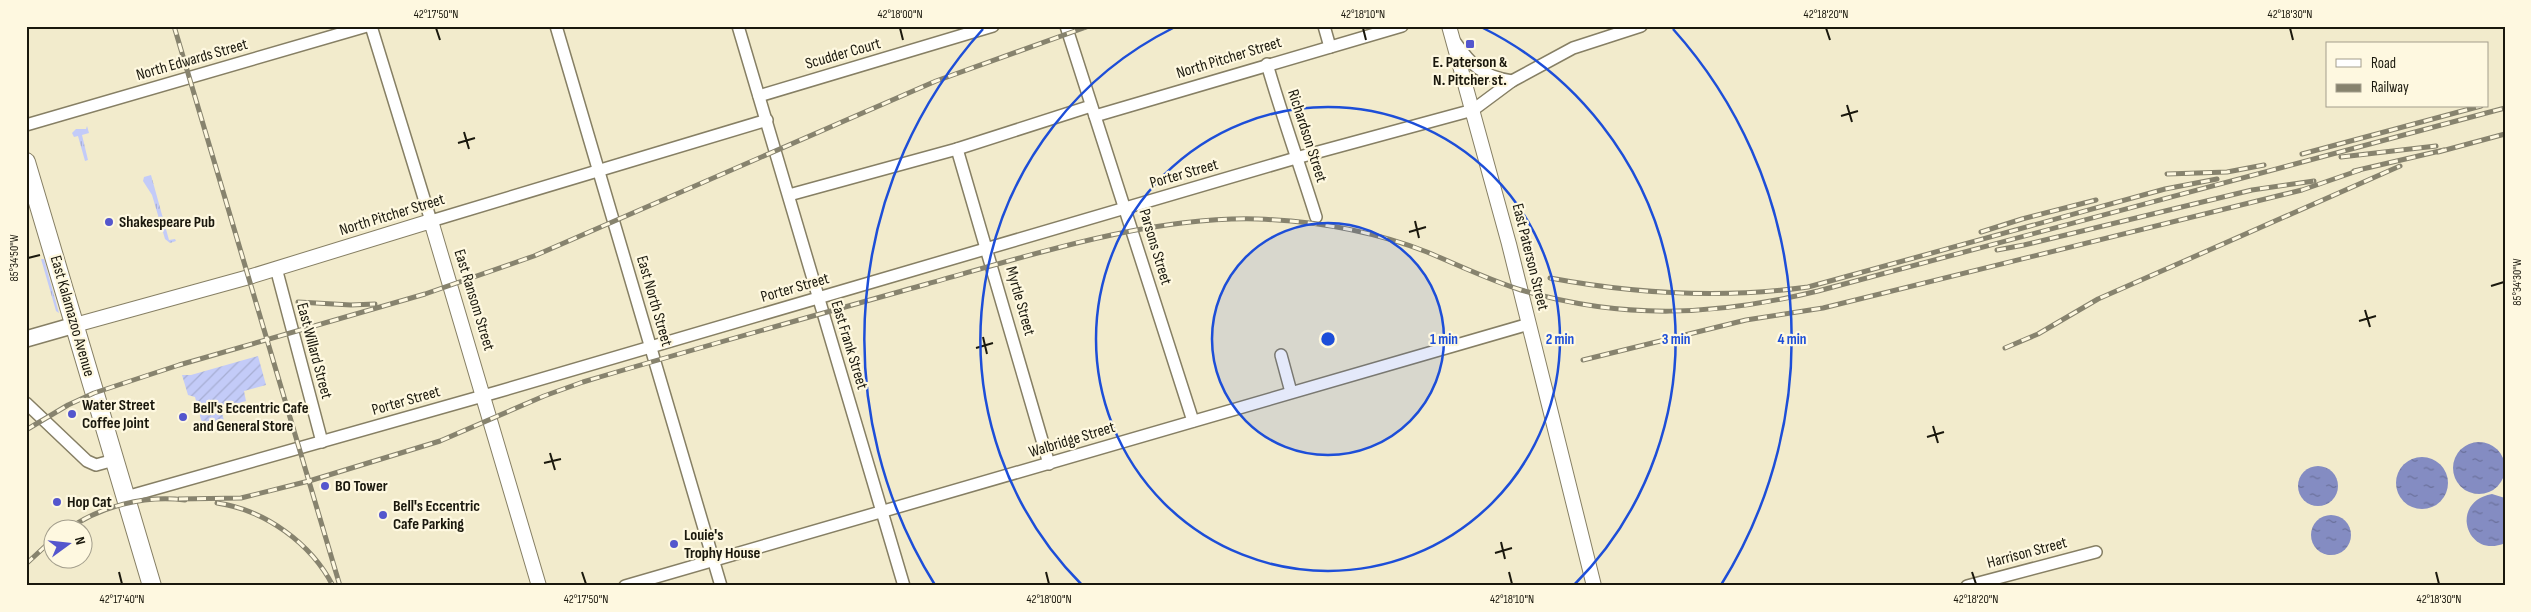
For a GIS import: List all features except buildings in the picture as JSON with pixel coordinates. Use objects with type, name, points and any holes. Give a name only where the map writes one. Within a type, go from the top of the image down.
[{"type":"main road","name":"East Kalamazoo Avenue","points":[[26,162],[152,586]]},
{"type":"main road","name":"North Pitcher Street","points":[[26,339],[75,325]]},
{"type":"street","name":"North Edwards Street","points":[[26,125],[369,26]]},
{"type":"street","name":"East Ransom Street","points":[[369,26],[484,395],[539,586]]},
{"type":"street","name":"East North Street","points":[[556,26],[721,586]]},
{"type":"street","name":"East Frank Street","points":[[738,26],[904,586]]},
{"type":"street","name":"Scudder Court","points":[[759,96],[993,26]]},
{"type":"street","name":"Parsons Street","points":[[1066,26],[1193,421]]},
{"type":"street","points":[[1324,26],[1330,47]]},
{"type":"street","name":"North Pitcher Street","points":[[789,195],[1402,26]]},
{"type":"street","points":[[1473,110],[1512,81],[1573,48],[1641,26]]},
{"type":"street","points":[[1450,32],[1471,64],[1493,78],[1512,81]]},
{"type":"street","name":"East Paterson Street","points":[[1450,32],[1473,110],[1529,324],[1594,586]]},
{"type":"street","name":"Richardson Street","points":[[1267,64],[1316,217]]},
{"type":"street","name":"Porter Street","points":[[126,497],[651,348],[1296,158],[1473,110]]},
{"type":"street","name":"North Pitcher Street","points":[[75,325],[276,268],[767,120]]},
{"type":"street","name":"Myrtle Street","points":[[957,149],[988,249],[1049,464]]},
{"type":"street","name":"East Willard Street","points":[[276,268],[322,442]]},
{"type":"street","name":"Walbridge Street","points":[[628,585],[1529,324]]},
{"type":"street","points":[[1281,355],[1291,392]]},
{"type":"street","points":[[26,403],[87,461],[96,465],[114,460]]},
{"type":"street","name":"Harrison Street","points":[[1967,586],[2096,552]]},
{"type":"green space","points":[[87,126],[89,133],[82,135],[88,160],[85,161],[78,136],[74,137],[72,133],[76,129],[86,129]]},
{"type":"green space","points":[[151,175],[169,240],[175,239],[176,241],[170,243],[165,239],[152,195],[143,181],[144,177]]},
{"type":"green space","points":[[41,259],[44,259],[59,313],[56,311]]},
{"type":"green space","points":[[258,356],[266,385],[244,391],[246,401],[221,408],[224,421],[203,427],[195,397],[188,395],[182,375],[191,375]]},
{"type":"water","points":[[2479,442],[2493,446],[2501,454],[2505,468],[2501,482],[2493,490],[2479,494],[2465,490],[2457,482],[2453,468],[2457,454],[2465,446]]},
{"type":"water","points":[[2422,457],[2436,461],[2444,469],[2448,483],[2444,497],[2436,505],[2422,509],[2408,505],[2400,497],[2396,483],[2400,469],[2408,461]]},
{"type":"water","points":[[2322,466],[2329,469],[2335,475],[2338,486],[2337,494],[2329,503],[2322,506],[2314,506],[2307,503],[2299,494],[2298,482],[2301,475],[2310,467]]},
{"type":"water","points":[[2492,494],[2505,498],[2505,543],[2492,546],[2481,544],[2473,537],[2468,528],[2467,518],[2470,507],[2478,499]]},
{"type":"water","points":[[2335,515],[2342,518],[2348,524],[2351,535],[2350,543],[2342,552],[2335,555],[2327,555],[2320,552],[2312,543],[2311,531],[2314,524],[2323,516]]},
{"type":"railway","points":[[174,26],[340,586]]},
{"type":"railway","points":[[26,430],[68,405],[94,393],[179,365],[425,294],[534,256],[936,81],[1089,26]]},
{"type":"railway","points":[[2302,154],[2474,108]]},
{"type":"railway","points":[[179,499],[241,498],[309,481],[440,441],[544,396],[583,382],[1007,261],[1133,231],[1217,220],[1280,220],[1323,225],[1386,238],[1427,252],[1509,286],[1559,300],[1633,310],[1706,310],[1743,306],[1818,291],[2505,108]]},
{"type":"railway","points":[[2438,152],[2505,134]]},
{"type":"railway","points":[[2341,157],[2436,146]]},
{"type":"railway","points":[[2354,171],[2444,150]]},
{"type":"railway","points":[[2167,174],[2227,172],[2264,165]]},
{"type":"railway","points":[[2005,348],[2038,334],[2098,299],[2400,166]]},
{"type":"railway","points":[[1583,360],[1746,320],[1823,308],[2302,190],[2360,170]]},
{"type":"railway","points":[[1550,278],[1614,288],[1679,293],[1743,293],[1808,287],[2165,189],[2217,179]]},
{"type":"railway","points":[[1997,250],[2252,190],[2314,181]]},
{"type":"railway","points":[[1981,232],[2022,219],[2096,200]]},
{"type":"railway","points":[[298,302],[351,305],[375,304]]},
{"type":"railway","points":[[84,520],[94,514],[123,504],[154,499],[185,500]]},
{"type":"railway","points":[[217,503],[252,513],[285,531],[312,556],[324,570],[333,586]]},
{"type":"railway","points":[[26,564],[42,549]]},
{"type":"place","name":"E. Paterson & N. Pitcher st.","points":[[1470,44]]},
{"type":"place","name":"Shakespeare Pub","points":[[109,222]]},
{"type":"place","name":"Water Street Coffee Joint","points":[[72,414]]},
{"type":"place","name":"Bell's Eccentric Cafe and General Store","points":[[183,417]]},
{"type":"place","name":"BO Tower","points":[[325,486]]},
{"type":"place","name":"Hop Cat","points":[[57,502]]},
{"type":"place","name":"Bell's Eccentric Cafe Parking","points":[[383,515]]},
{"type":"place","name":"Louie's Trophy House","points":[[674,544]]}]
